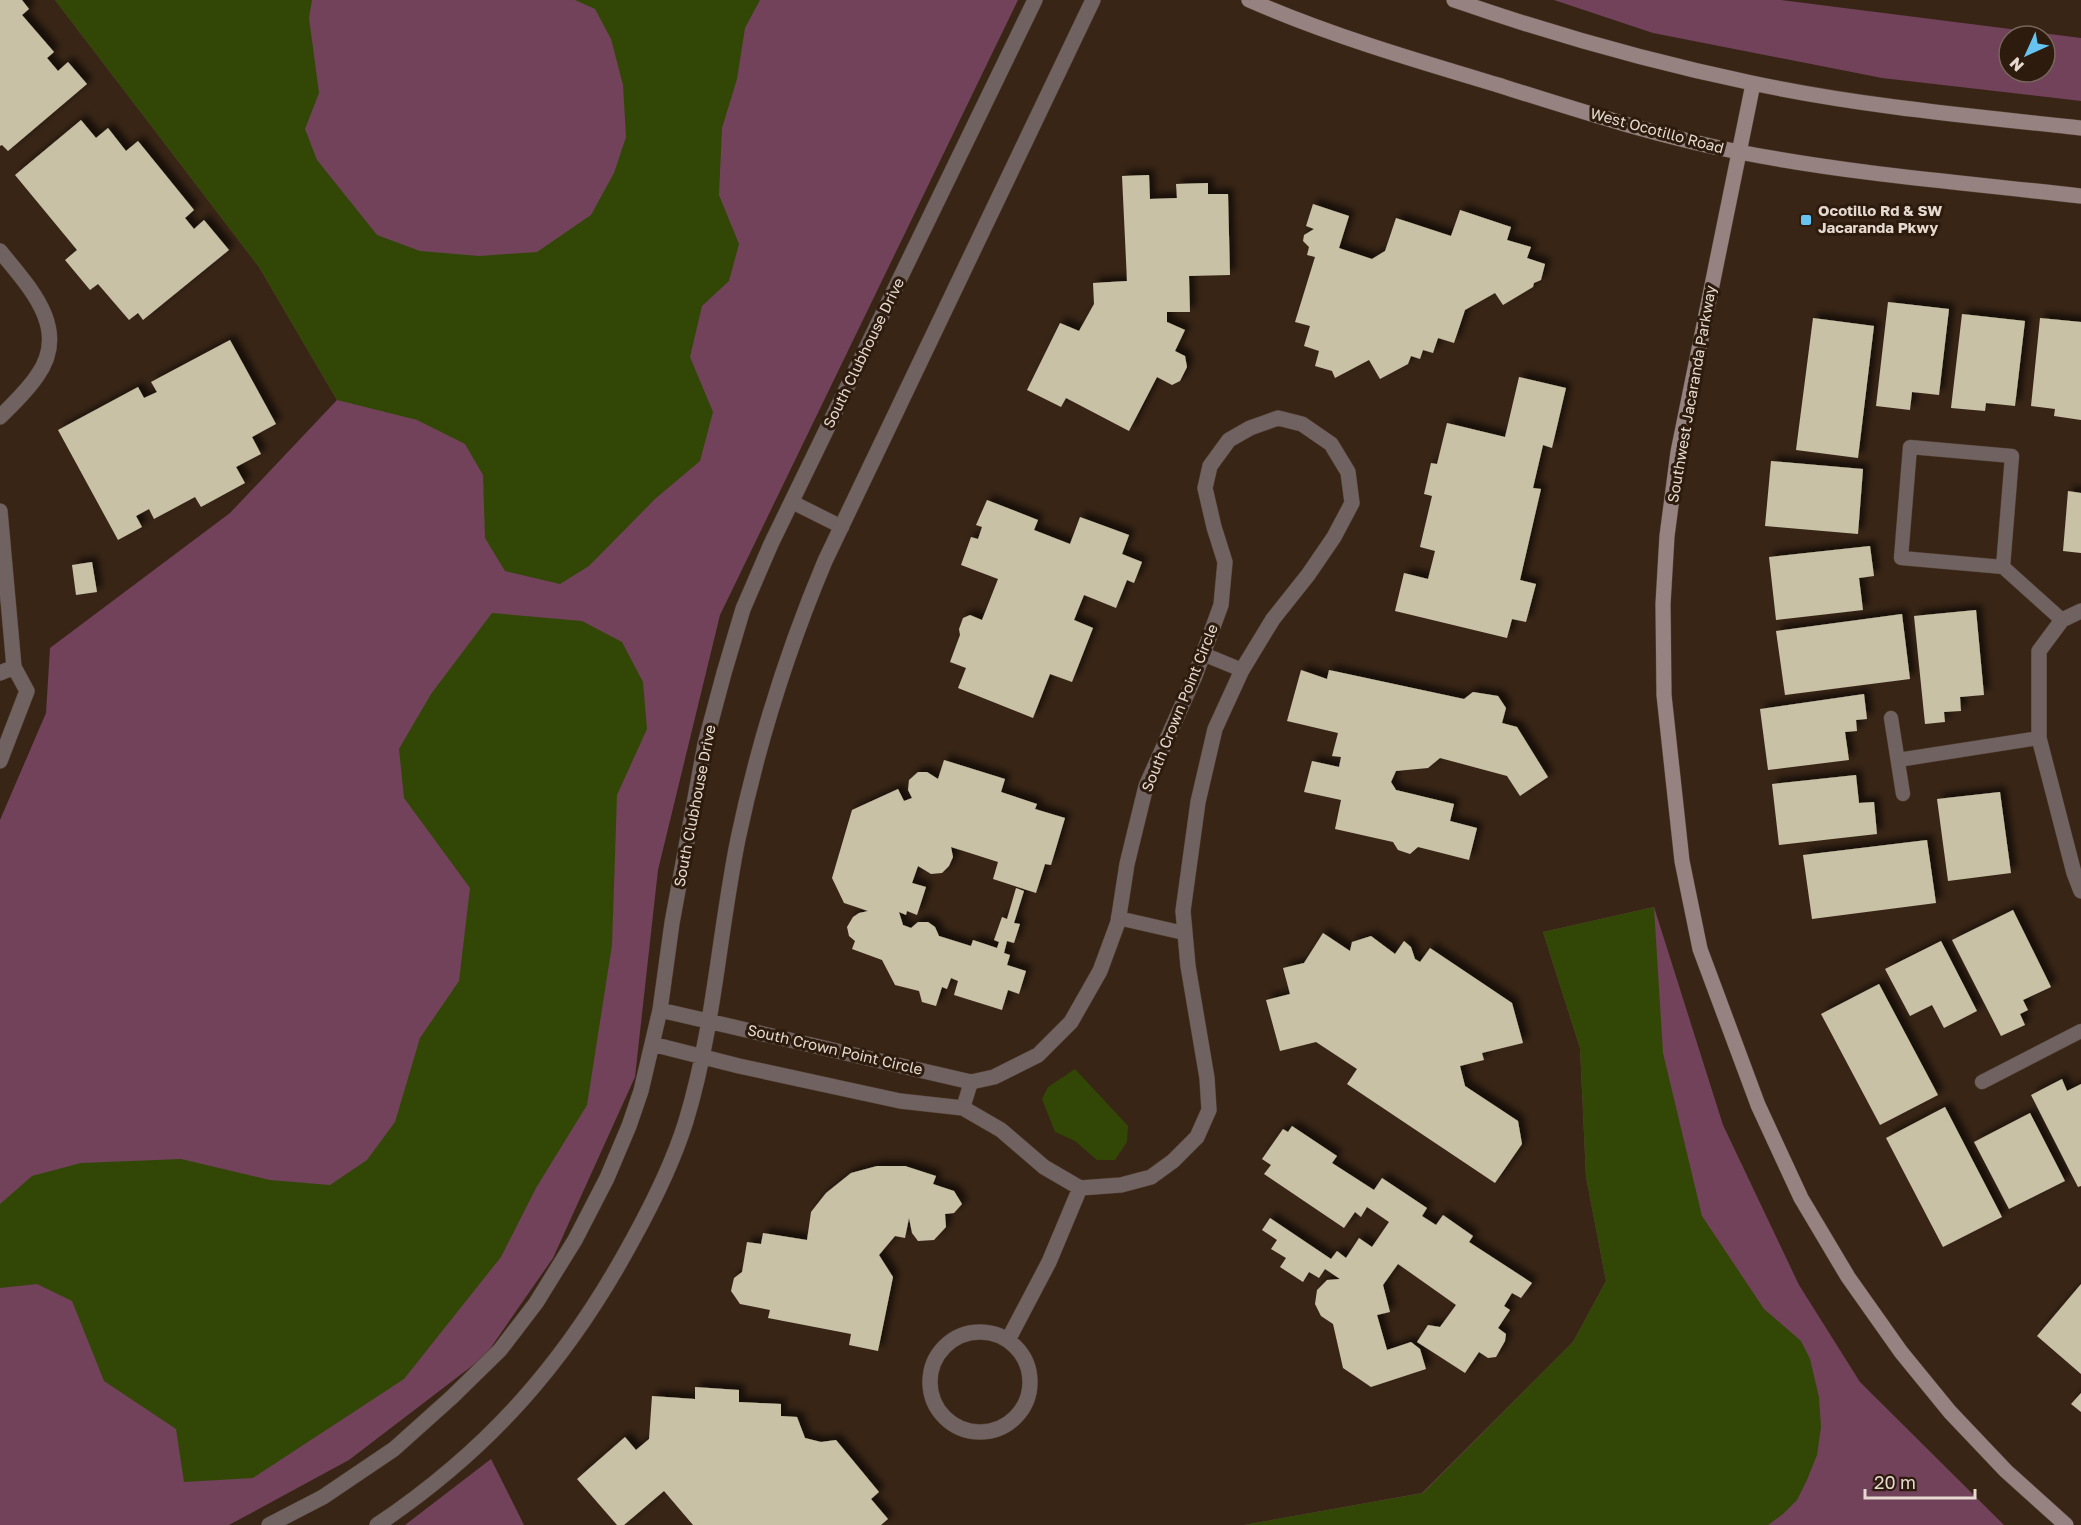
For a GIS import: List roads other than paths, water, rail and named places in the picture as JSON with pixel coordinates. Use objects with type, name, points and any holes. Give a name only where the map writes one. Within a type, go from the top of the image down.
[{"type":"street","name":"South Clubhouse Drive","points":[[269,1525],[323,1497],[394,1449],[452,1397],[500,1350],[536,1303],[575,1240],[629,1126],[641,1091],[660,1010],[672,923],[705,744],[743,609],[771,544],[1035,0]]},
{"type":"street","points":[[377,1525],[415,1499],[466,1458],[553,1364],[590,1313],[642,1223],[667,1171],[686,1121],[709,1022],[738,841],[757,759],[802,616],[842,527],[1094,0]]},
{"type":"street","name":"West Ocotillo Road","points":[[1249,0],[1300,23],[1450,71],[1617,122],[1738,152],[1831,167],[2081,196]]},
{"type":"street","points":[[1454,0],[1516,21],[1642,57],[1753,84],[1827,97],[1959,115],[2081,128]]},
{"type":"street","name":"Southwest Jacaranda Parkway","points":[[1753,84],[1678,452],[1667,536],[1663,603],[1664,695],[1682,861],[1700,949],[1758,1105],[1801,1198],[1848,1277],[1901,1352],[1950,1412],[2006,1472],[2066,1525]]},
{"type":"street","points":[[0,251],[33,291],[45,313],[50,336],[47,359],[38,375],[0,417]]},
{"type":"street","name":"South Crown Point Circle","points":[[660,1010],[971,1082],[994,1077],[1038,1055],[1071,1022],[1100,971],[1118,918],[1127,864],[1146,786],[1203,654],[1221,604],[1225,562],[1205,488],[1210,466],[1229,440],[1250,428],[1278,418],[1302,424],[1331,444],[1348,472],[1352,503],[1334,537],[1308,575],[1273,619],[1242,670],[1215,729],[1201,792],[1183,910],[1188,966],[1207,1078],[1209,1110],[1197,1137],[1173,1161],[1151,1177],[1121,1185],[1080,1188]]},
{"type":"street","points":[[0,510],[7,670],[27,691],[0,761]]},
{"type":"street","points":[[2081,611],[2062,620],[2039,651],[2039,738],[2074,873],[2081,891]]},
{"type":"street","points":[[652,1044],[900,1101],[963,1108],[1001,1130],[1044,1167],[1080,1188],[1049,1262],[1008,1340]]},
{"type":"street","points":[[978,1332],[993,1333],[1008,1340],[1020,1352],[1028,1368],[1030,1385],[1026,1402],[1016,1416],[1002,1426],[985,1431],[968,1430],[952,1423],[940,1412],[933,1399],[930,1383],[932,1368],[938,1354],[949,1342],[963,1335],[978,1332]]},
{"type":"lane","points":[[2003,567],[2012,456],[1910,447],[1901,558],[2003,567],[2062,620]]},
{"type":"lane","points":[[792,501],[842,527]]},
{"type":"lane","points":[[1203,654],[1242,670]]},
{"type":"lane","points":[[1892,718],[1903,794]]},
{"type":"lane","points":[[1898,760],[2039,738]]},
{"type":"lane","points":[[1118,918],[1184,933]]},
{"type":"lane","points":[[1982,1082],[2081,1031]]},
{"type":"lane","points":[[963,1108],[971,1082]]},
{"type":"place","name":"Ocotillo Rd & SW Jacaranda Pkwy","points":[[1806,220]]}]
